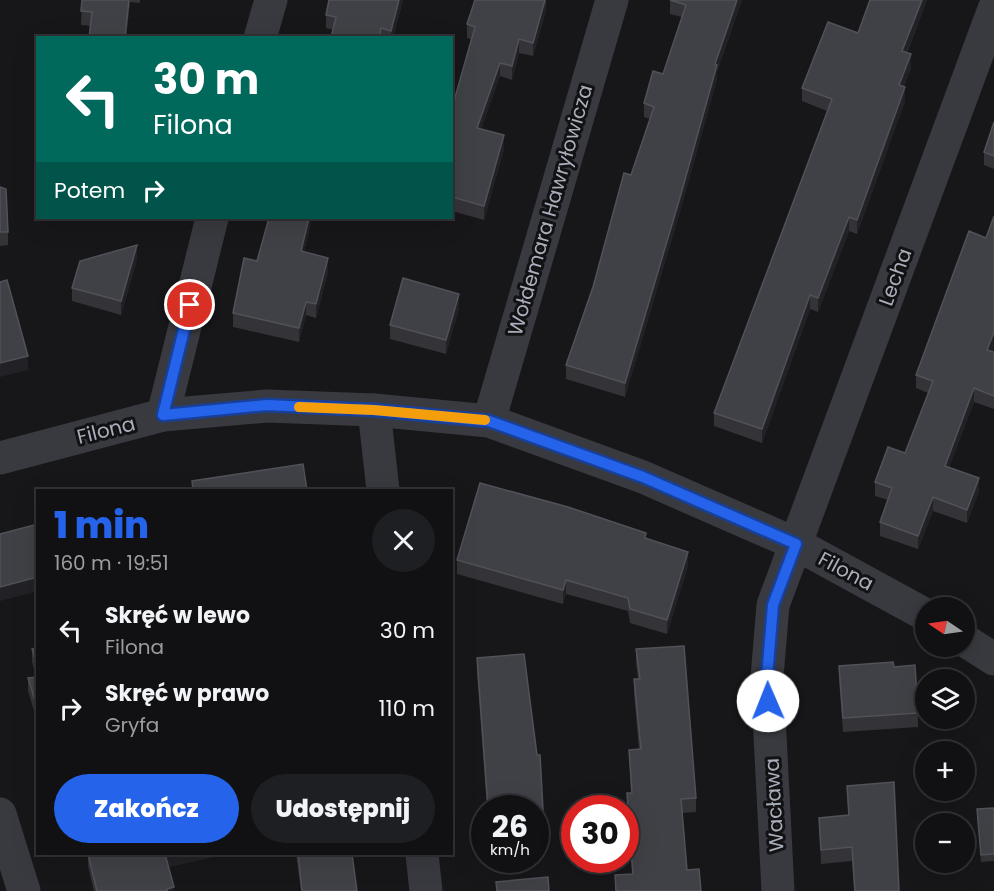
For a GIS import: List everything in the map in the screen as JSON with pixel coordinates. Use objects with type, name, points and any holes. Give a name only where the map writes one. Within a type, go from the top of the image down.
[{"type":"street","points":[[262,36],[271,0]]},
{"type":"street","name":"Wołdemara Hawryłowicza","points":[[489,421],[612,0]]},
{"type":"street","name":"Lecha","points":[[796,544],[994,9]]},
{"type":"street","points":[[163,415],[212,219]]},
{"type":"street","name":"Filona","points":[[0,458],[163,415],[267,405],[374,410],[489,421],[643,477],[796,544],[915,609]]},
{"type":"street","points":[[374,410],[382,489]]},
{"type":"street","name":"Wacława","points":[[778,891],[767,677],[773,605],[796,544]]},
{"type":"street","points":[[975,647],[994,659]]},
{"type":"street","points":[[0,814],[24,891]]},
{"type":"street","points":[[422,855],[426,891]]},
{"type":"building","points":[[82,0],[129,0],[125,36],[89,36],[92,12],[81,11]]},
{"type":"building","points":[[329,0],[399,0],[391,31],[381,28],[379,36],[331,36],[336,17],[326,15]]},
{"type":"building","points":[[475,0],[545,0],[533,43],[519,39],[512,66],[500,63],[477,128],[504,135],[484,206],[453,197],[453,104],[475,27],[467,24]]},
{"type":"building","points":[[670,0],[737,0],[715,64],[717,65],[681,194],[625,383],[566,365],[593,287],[624,173],[631,175],[654,107],[644,103],[653,71],[663,74],[686,5]]},
{"type":"building","points":[[870,0],[922,0],[902,51],[911,54],[899,85],[905,87],[857,220],[849,217],[818,298],[810,295],[762,429],[714,413],[832,99],[802,88],[828,22],[858,33]]},
{"type":"building","points":[[994,122],[994,156],[984,152]]},
{"type":"building","points":[[0,187],[6,189],[8,232],[0,232]]},
{"type":"building","points":[[994,216],[994,332],[987,350],[994,352],[994,396],[974,388],[945,466],[979,478],[967,510],[933,497],[918,536],[880,522],[892,488],[875,482],[888,447],[905,453],[933,381],[916,375],[969,231],[986,238]]},
{"type":"building","points":[[269,219],[309,219],[301,251],[328,258],[316,304],[306,302],[299,328],[233,313],[244,258],[257,261]]},
{"type":"building","points":[[137,245],[121,301],[72,288],[80,261]]},
{"type":"building","points":[[403,278],[459,294],[446,340],[390,325]]},
{"type":"building","points":[[7,280],[28,356],[0,363],[0,282]]},
{"type":"building","points":[[303,464],[307,489],[193,489],[192,481]]},
{"type":"building","points":[[480,483],[568,507],[646,533],[645,538],[688,552],[667,620],[630,609],[628,598],[566,580],[563,590],[457,560]]},
{"type":"building","points":[[36,525],[36,578],[0,587],[0,534]]},
{"type":"building","points":[[684,646],[696,798],[681,799],[687,870],[699,869],[701,891],[616,891],[615,875],[639,873],[639,795],[627,795],[627,793],[632,793],[629,750],[641,749],[634,679],[640,679],[636,649]]},
{"type":"building","points":[[36,648],[36,663],[32,649]]},
{"type":"building","points":[[524,654],[537,755],[540,755],[542,795],[487,795],[477,658]]},
{"type":"building","points":[[893,662],[894,667],[915,665],[915,713],[843,718],[839,666]]},
{"type":"building","points":[[36,677],[36,704],[28,678]]},
{"type":"building","points":[[894,782],[899,891],[855,891],[852,847],[821,850],[819,818],[849,815],[847,786]]},
{"type":"building","points":[[994,808],[994,854],[981,855],[977,809]]},
{"type":"building","points":[[88,855],[165,855],[174,887],[167,891],[97,891]]},
{"type":"building","points":[[298,855],[352,855],[357,891],[302,891]]},
{"type":"building","points":[[548,877],[549,891],[497,891],[496,882]]},
{"type":"slow traffic","points":[[299,407],[374,410],[485,420]]},
{"type":"route","points":[[190,305],[163,415],[267,405],[374,410],[489,421],[643,477],[796,544],[773,605],[767,677],[768,701]]}]
